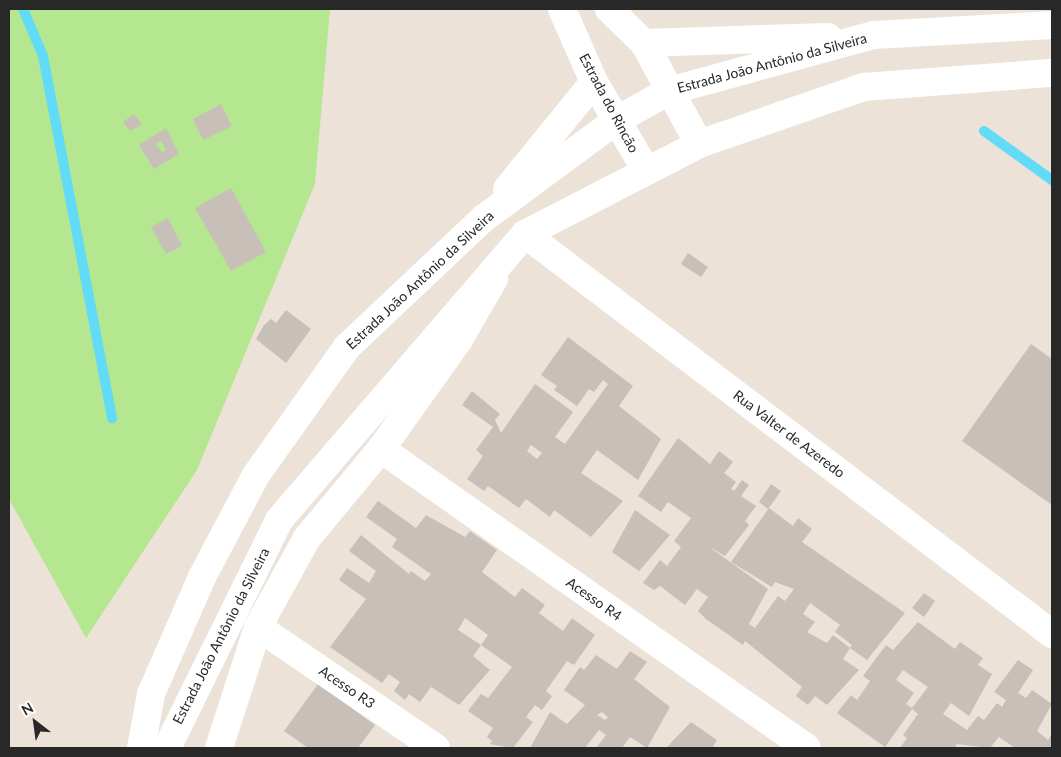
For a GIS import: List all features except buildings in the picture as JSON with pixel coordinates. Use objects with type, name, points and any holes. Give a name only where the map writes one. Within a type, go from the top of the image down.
[{"type":"main road","name":"Estrada do Rincão","points":[[562,9],[594,82],[646,170]]},
{"type":"main road","points":[[609,9],[644,43],[699,144]]},
{"type":"main road","name":"Estrada João Antônio da Silveira","points":[[141,748],[151,694],[202,577],[256,475],[347,347],[484,218],[617,120],[669,91],[874,35],[1052,25]]},
{"type":"main road","points":[[644,43],[874,35]]},
{"type":"main road","name":"Estrada João Antônio da Silveira","points":[[167,748],[280,520],[517,242],[646,170],[699,144],[864,87],[1052,73]]},
{"type":"main road","points":[[484,218],[594,82]]},
{"type":"main road","points":[[219,748],[258,627],[307,538],[381,449],[458,341],[517,242]]},
{"type":"main road","name":"Rua Valter de Azeredo","points":[[517,242],[1052,634]]},
{"type":"main road","name":"Acesso R4","points":[[381,449],[808,748]]},
{"type":"main road","points":[[280,520],[307,538]]},
{"type":"main road","name":"Acesso R3","points":[[258,627],[436,748]]},
{"type":"green space","points":[[9,9],[330,9],[315,184],[197,470],[86,638],[9,499]]},
{"type":"waterway","points":[[23,9],[43,56],[112,419]]},
{"type":"waterway","points":[[984,131],[1052,180]]}]
